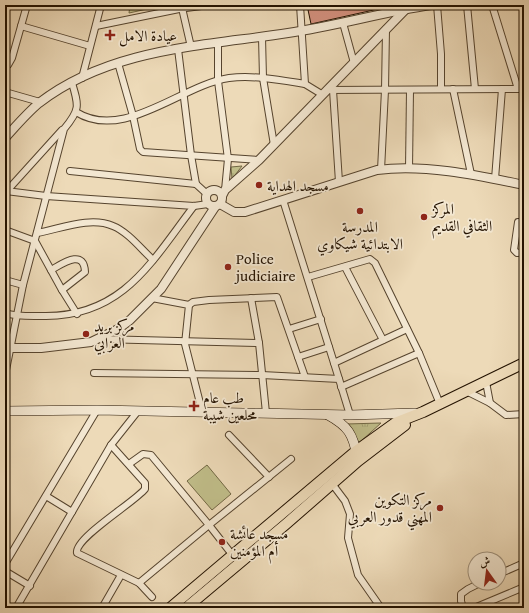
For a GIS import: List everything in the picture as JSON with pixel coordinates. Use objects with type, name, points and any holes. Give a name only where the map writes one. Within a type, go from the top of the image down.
[{"type":"main road","points":[[186,608],[240,564],[283,520],[395,424],[524,363]]},
{"type":"main road","points":[[5,411],[138,410],[327,415],[423,412]]},
{"type":"main road","points":[[327,415],[346,427],[352,438],[357,456]]},
{"type":"main road","points":[[170,608],[233,555],[333,485],[357,456]]},
{"type":"street","points":[[5,66],[11,62],[27,5]]},
{"type":"street","points":[[82,78],[100,5]]},
{"type":"street","points":[[96,26],[182,7],[201,5]]},
{"type":"street","points":[[300,5],[303,30],[305,84]]},
{"type":"street","points":[[6,135],[40,102],[72,82],[118,63],[138,57],[178,49],[303,30],[343,23],[407,7],[431,5]]},
{"type":"street","points":[[437,5],[441,54],[441,89]]},
{"type":"street","points":[[467,5],[475,89]]},
{"type":"street","points":[[76,112],[91,119],[133,116],[184,94],[230,78],[263,78],[305,84],[328,92],[441,89],[521,89],[492,5]]},
{"type":"street","points":[[182,7],[191,47]]},
{"type":"street","points":[[99,340],[130,320],[161,289],[218,200],[328,92],[407,7]]},
{"type":"street","points":[[343,23],[354,63]]},
{"type":"street","points":[[21,26],[90,46]]},
{"type":"street","points":[[381,170],[386,30]]},
{"type":"street","points":[[262,37],[263,78],[274,145]]},
{"type":"street","points":[[218,43],[218,81],[228,159],[218,200]]},
{"type":"street","points":[[178,49],[196,184]]},
{"type":"street","points":[[118,63],[133,116],[140,149],[143,152],[259,160]]},
{"type":"street","points":[[6,192],[64,129],[76,112],[78,102],[72,82]]},
{"type":"street","points":[[453,89],[471,174]]},
{"type":"street","points":[[495,179],[502,89]]},
{"type":"street","points":[[409,169],[410,90]]},
{"type":"street","points":[[5,92],[40,102]]},
{"type":"street","points":[[328,92],[339,182]]},
{"type":"street","points":[[5,376],[7,348],[17,316],[23,285],[64,129]]},
{"type":"street","points":[[218,200],[206,199],[208,194],[212,191],[217,191],[218,200],[228,210],[240,213],[381,170],[409,169],[471,174],[524,185]]},
{"type":"street","points":[[70,171],[196,184],[208,194]]},
{"type":"street","points":[[6,192],[194,206],[218,200]]},
{"type":"street","points":[[283,200],[350,415]]},
{"type":"street","points":[[5,314],[17,316],[52,316],[77,314],[113,299],[139,277],[194,206]]},
{"type":"street","points":[[37,234],[84,223],[99,222],[113,226],[119,230],[153,260]]},
{"type":"street","points":[[518,222],[514,250],[517,253],[524,252]]},
{"type":"street","points":[[5,230],[35,241],[77,314]]},
{"type":"street","points":[[51,270],[74,259],[82,262],[85,272],[62,290]]},
{"type":"street","points":[[308,277],[370,259],[375,262],[419,353],[440,404]]},
{"type":"street","points":[[345,267],[383,340]]},
{"type":"street","points":[[5,280],[23,285]]},
{"type":"street","points":[[152,298],[189,305],[193,302],[209,300],[251,298],[272,295],[279,298],[305,377]]},
{"type":"street","points":[[251,298],[259,343],[266,413]]},
{"type":"street","points":[[189,305],[185,341],[202,411]]},
{"type":"street","points":[[289,329],[321,319]]},
{"type":"street","points":[[334,364],[407,329]]},
{"type":"street","points":[[7,348],[41,348],[99,340],[259,343]]},
{"type":"street","points":[[298,357],[329,347]]},
{"type":"street","points":[[341,387],[419,353]]},
{"type":"street","points":[[94,373],[262,375],[339,379]]},
{"type":"street","points":[[486,382],[490,403]]},
{"type":"street","points":[[466,391],[490,403],[502,414],[510,416],[524,414]]},
{"type":"street","points":[[510,416],[524,409]]},
{"type":"street","points":[[5,564],[96,410]]},
{"type":"street","points":[[16,608],[111,445],[138,410]]},
{"type":"street","points":[[229,435],[269,477]]},
{"type":"street","points":[[111,445],[145,483],[145,489],[100,526],[79,545],[77,550],[79,555],[121,576],[139,583],[152,598]]},
{"type":"street","points":[[129,464],[143,454],[151,455],[240,564]]},
{"type":"street","points":[[139,583],[291,459]]},
{"type":"street","points":[[333,485],[345,501],[350,514],[348,538],[358,575],[381,608]]},
{"type":"street","points":[[46,496],[72,512]]},
{"type":"street","points":[[507,570],[524,563]]},
{"type":"street","points":[[5,571],[30,586]]},
{"type":"street","points":[[102,608],[121,576]]},
{"type":"street","points":[[474,608],[524,587]]},
{"type":"street","points":[[463,608],[461,601],[462,594],[467,590]]},
{"type":"street","points":[[522,608],[524,602]]},
{"type":"green space","points":[[130,5],[161,6],[129,13]]},
{"type":"green space","points":[[242,166],[232,179],[231,167]]},
{"type":"green space","points":[[381,423],[359,443],[346,424]]},
{"type":"green space","points":[[207,465],[231,494],[212,510],[187,481]]},
{"type":"building","points":[[307,5],[387,5],[387,7],[311,24]]},
{"type":"place","name":"عيادة الامل","points":[[110,35]]},
{"type":"place","name":"مسجد الهداية","points":[[259,185]]},
{"type":"place","name":"المدرسة الابتدائية شيكاوي","points":[[360,211]]},
{"type":"place","name":"المركز الثقافي القديم","points":[[424,217]]},
{"type":"place","name":"Police judiciaire","points":[[228,267]]},
{"type":"place","name":"مركز بريد العزابي","points":[[86,334]]},
{"type":"place","name":"طب عام محلعين شيبة","points":[[194,406]]},
{"type":"place","name":"مركز التكوين المهني قدور العربي","points":[[440,508]]},
{"type":"place","name":"مسجد عائشة أم المؤمنين","points":[[222,542]]}]
